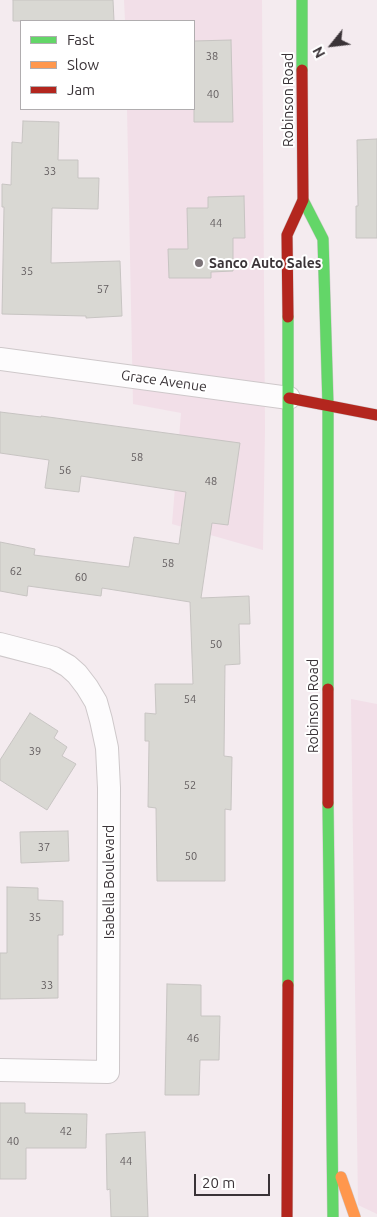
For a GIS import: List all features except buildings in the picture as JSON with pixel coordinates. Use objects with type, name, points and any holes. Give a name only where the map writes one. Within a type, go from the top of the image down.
[{"type":"main road","name":"Robinson Road","points":[[287,1217],[289,398],[287,235],[303,200],[302,0]]},
{"type":"main road","name":"Robinson Road","points":[[303,200],[323,239],[328,405],[333,1217]]},
{"type":"main road","name":"Grace Avenue","points":[[289,398],[377,416]]},
{"type":"main road","points":[[331,1121],[342,1180],[354,1217]]},
{"type":"street","name":"Grace Avenue","points":[[0,359],[289,398]]},
{"type":"street","name":"Isabella Boulevard","points":[[0,644],[54,658],[68,666],[87,687],[96,702],[107,748],[109,807],[108,1072],[0,1070]]},
{"type":"shaded area","points":[[124,0],[262,0],[265,429],[263,550],[172,524],[181,413],[133,404],[127,110],[195,110],[195,20],[125,20]]},
{"type":"shaded area","points":[[351,699],[377,704],[377,1214],[358,1205]]},
{"type":"traffic: fast","points":[[302,0],[302,70]]},
{"type":"traffic: fast","points":[[303,200],[323,239],[328,405],[328,689]]},
{"type":"traffic: fast","points":[[288,317],[288,985]]},
{"type":"traffic: fast","points":[[328,803],[333,1217]]},
{"type":"traffic: slow","points":[[341,1177],[355,1217]]},
{"type":"traffic: jam","points":[[288,317],[287,235],[303,200],[302,70]]},
{"type":"traffic: jam","points":[[289,398],[377,415]]},
{"type":"traffic: jam","points":[[328,689],[328,803]]},
{"type":"traffic: jam","points":[[287,1217],[288,985]]},
{"type":"place","name":"Sanco Auto Sales","points":[[199,263]]}]
